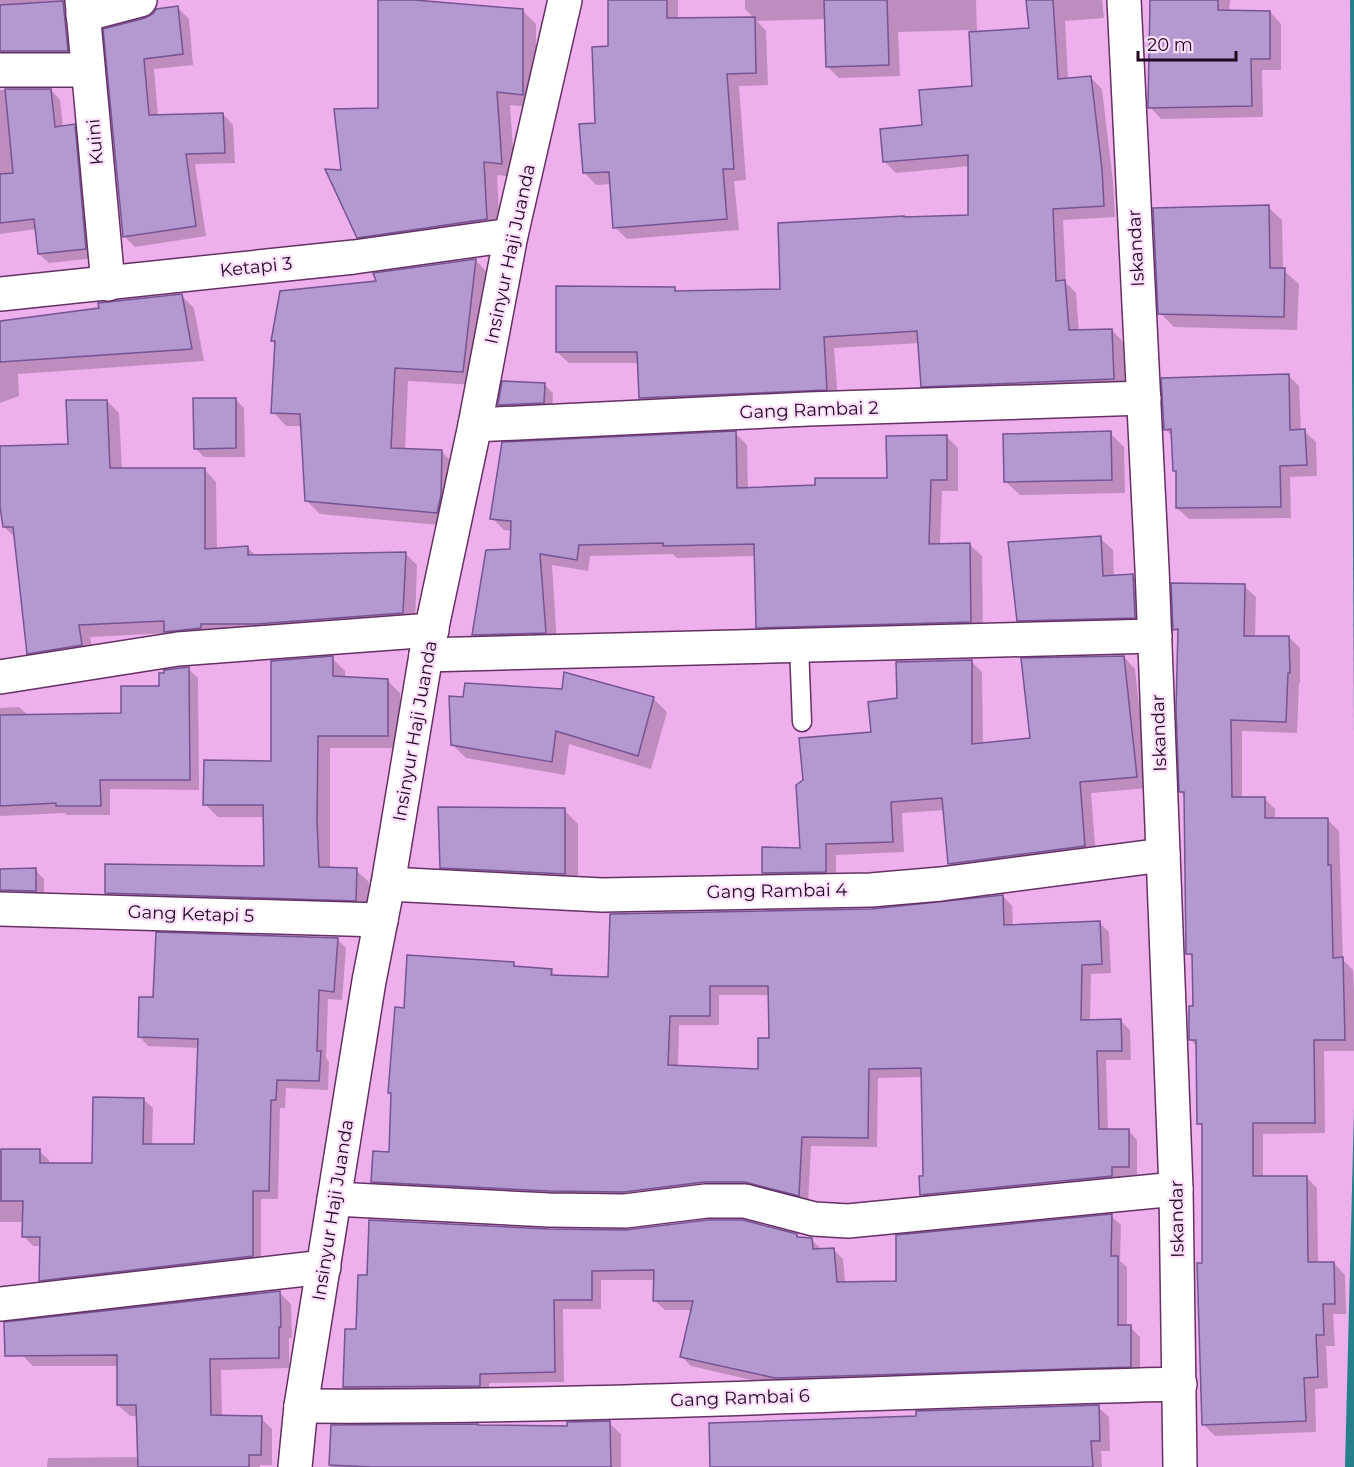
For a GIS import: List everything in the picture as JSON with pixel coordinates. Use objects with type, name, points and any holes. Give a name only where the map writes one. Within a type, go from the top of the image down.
[{"type":"street","points":[[82,7],[140,0]]},
{"type":"street","name":"Insinyur Haji Juanda","points":[[295,1467],[301,1406],[369,981],[388,884],[429,642],[475,425],[511,235],[566,0]]},
{"type":"street","name":"Iskandar","points":[[1124,0],[1155,636],[1176,1189],[1180,1467]]},
{"type":"street","name":"Kuini","points":[[82,7],[108,284]]},
{"type":"street","points":[[0,70],[88,70]]},
{"type":"street","name":"Ketapi 3","points":[[0,294],[354,256],[511,235]]},
{"type":"street","name":"Gang Rambai 2","points":[[475,425],[808,409],[1144,398]]},
{"type":"street","points":[[0,677],[178,649],[429,642],[799,645],[1155,636]]},
{"type":"street","name":"Gang Rambai 4","points":[[388,884],[602,895],[871,890],[941,884],[1163,855]]},
{"type":"street","name":"Gang Ketapi 5","points":[[0,909],[381,920]]},
{"type":"street","points":[[334,1199],[549,1210],[625,1211],[706,1201],[745,1201],[814,1218],[848,1221],[1176,1189]]},
{"type":"street","points":[[0,1304],[324,1267]]},
{"type":"street","name":"Gang Rambai 6","points":[[301,1406],[386,1407],[568,1403],[1180,1384]]},
{"type":"lane","points":[[799,645],[802,722]]},
{"type":"shaded area","points":[[1350,0],[1354,0],[1354,735]]},
{"type":"shaded area","points":[[1354,1108],[1354,1467],[1345,1467]]},
{"type":"building","points":[[378,0],[414,0],[523,9],[523,95],[497,92],[502,164],[484,162],[487,219],[357,238],[325,169],[341,170],[334,109],[378,108]]},
{"type":"building","points":[[608,0],[667,0],[667,18],[755,17],[756,73],[727,74],[734,169],[723,169],[727,219],[613,228],[609,172],[583,173],[579,124],[595,123],[592,47],[608,46]]},
{"type":"building","points":[[824,0],[887,0],[889,65],[826,67]]},
{"type":"building","points":[[1026,0],[1053,0],[1058,79],[1091,76],[1104,206],[1053,209],[1056,281],[1065,280],[1069,330],[1112,329],[1114,379],[921,387],[917,331],[824,337],[827,390],[639,398],[637,352],[556,352],[556,286],[675,287],[675,291],[780,289],[778,223],[968,215],[968,155],[883,162],[880,129],[922,125],[919,90],[972,86],[969,32],[1029,28]]},
{"type":"building","points":[[1150,0],[1218,0],[1218,10],[1270,11],[1270,59],[1251,59],[1252,106],[1148,108]]},
{"type":"building","points":[[63,1],[68,51],[0,51],[0,5]]},
{"type":"building","points":[[178,6],[183,54],[144,59],[149,115],[223,113],[225,153],[186,154],[196,226],[123,237],[103,29],[145,18],[153,14],[156,9]]},
{"type":"building","points":[[5,89],[51,89],[55,127],[75,124],[86,249],[38,254],[34,219],[0,223],[0,174],[13,173]]},
{"type":"building","points":[[1269,205],[1270,268],[1285,268],[1284,317],[1158,314],[1153,208]]},
{"type":"building","points":[[476,259],[463,372],[395,368],[391,448],[442,450],[441,495],[437,513],[305,501],[300,414],[271,413],[275,341],[271,341],[280,291],[376,281],[373,273]]},
{"type":"building","points":[[182,294],[192,349],[0,362],[0,321],[99,308],[98,303]]},
{"type":"building","points":[[1289,374],[1290,430],[1305,429],[1307,465],[1280,466],[1281,507],[1176,508],[1176,471],[1173,471],[1171,429],[1164,430],[1161,378]]},
{"type":"building","points":[[502,381],[545,383],[544,403],[498,405]]},
{"type":"building","points":[[193,398],[236,398],[236,448],[194,449]]},
{"type":"building","points":[[66,400],[107,400],[110,468],[205,468],[205,549],[248,546],[248,555],[406,552],[403,613],[257,624],[201,624],[201,628],[164,632],[164,621],[79,625],[82,645],[27,654],[13,527],[3,527],[0,507],[0,446],[68,444]]},
{"type":"building","points":[[736,431],[737,488],[815,485],[815,478],[887,478],[886,436],[947,435],[947,480],[931,480],[929,544],[970,543],[971,622],[756,628],[754,544],[579,545],[577,560],[540,554],[546,633],[472,635],[486,550],[510,549],[511,521],[490,519],[502,442]]},
{"type":"building","points":[[1111,431],[1112,480],[1004,482],[1003,434]]},
{"type":"building","points":[[1101,536],[1103,576],[1133,574],[1135,618],[1017,621],[1008,542]]},
{"type":"building","points":[[1171,583],[1245,584],[1244,636],[1289,636],[1290,673],[1288,673],[1286,722],[1231,720],[1232,797],[1265,797],[1265,818],[1328,818],[1333,958],[1343,957],[1345,1040],[1314,1040],[1315,1123],[1253,1123],[1253,1176],[1307,1176],[1308,1262],[1334,1262],[1335,1304],[1323,1304],[1324,1335],[1316,1335],[1318,1377],[1304,1378],[1306,1421],[1202,1425],[1197,1263],[1202,1263],[1202,1124],[1197,1124],[1196,1040],[1189,1040],[1189,1006],[1193,1006],[1192,954],[1186,954],[1184,792],[1179,792],[1176,709],[1178,629],[1173,630]]},
{"type":"building","points":[[333,656],[333,676],[388,679],[388,736],[318,736],[319,867],[357,868],[356,901],[105,893],[105,864],[264,866],[263,805],[203,805],[204,760],[271,761],[271,661]]},
{"type":"building","points":[[1124,656],[1137,777],[1080,782],[1085,846],[948,864],[942,798],[891,802],[893,842],[826,844],[826,872],[762,873],[762,847],[800,848],[796,785],[803,780],[799,738],[871,732],[868,702],[897,698],[896,662],[972,660],[972,744],[1030,738],[1021,658]]},
{"type":"building","points":[[189,667],[190,780],[100,780],[101,806],[56,806],[56,803],[0,806],[0,715],[121,713],[121,686],[159,686],[159,673],[164,673],[164,670]]},
{"type":"building","points":[[564,672],[654,697],[638,756],[556,731],[552,762],[451,745],[449,696],[463,697],[465,683],[562,689]]},
{"type":"building","points":[[438,807],[565,808],[565,874],[440,868]]},
{"type":"building","points":[[36,868],[36,891],[0,890],[0,869]]},
{"type":"building","points":[[1003,895],[1004,925],[1100,921],[1102,964],[1082,965],[1081,1020],[1121,1019],[1122,1051],[1097,1051],[1099,1129],[1129,1129],[1129,1167],[1112,1167],[1112,1176],[920,1195],[919,1176],[923,1176],[921,1068],[869,1069],[868,1138],[802,1137],[799,1196],[745,1182],[704,1182],[624,1192],[550,1191],[371,1182],[373,1151],[389,1152],[391,1093],[388,1093],[395,1007],[404,1008],[407,955],[514,962],[514,966],[552,969],[551,975],[608,977],[610,914],[871,909]],"holes":[[[710,986],[768,986],[769,1038],[758,1038],[758,1069],[668,1065],[670,1016],[710,1016]]]},
{"type":"building","points":[[156,932],[338,938],[334,992],[319,990],[317,1051],[321,1051],[319,1081],[277,1080],[276,1100],[271,1100],[269,1191],[253,1191],[253,1256],[39,1281],[40,1237],[22,1237],[23,1201],[1,1201],[1,1149],[40,1149],[40,1163],[92,1163],[93,1097],[144,1098],[143,1144],[194,1144],[198,1039],[138,1037],[139,997],[153,997]]},
{"type":"building","points":[[1112,1214],[1111,1256],[1118,1256],[1118,1325],[1131,1325],[1131,1367],[775,1378],[680,1357],[693,1301],[653,1301],[654,1270],[592,1271],[592,1300],[554,1300],[555,1372],[480,1374],[480,1386],[343,1387],[345,1329],[356,1329],[358,1275],[367,1275],[369,1220],[549,1229],[625,1230],[707,1220],[743,1220],[797,1234],[797,1237],[812,1238],[813,1249],[834,1248],[837,1282],[896,1281],[896,1235]]},
{"type":"building","points":[[280,1291],[279,1358],[210,1359],[211,1415],[262,1416],[261,1455],[249,1455],[249,1467],[138,1467],[136,1405],[117,1405],[117,1355],[5,1356],[4,1322]]},
{"type":"building","points":[[1099,1405],[1100,1441],[1091,1441],[1093,1467],[710,1467],[709,1423],[916,1416],[916,1411]]},
{"type":"building","points":[[610,1421],[611,1467],[329,1465],[331,1425],[567,1426],[567,1422]]}]
